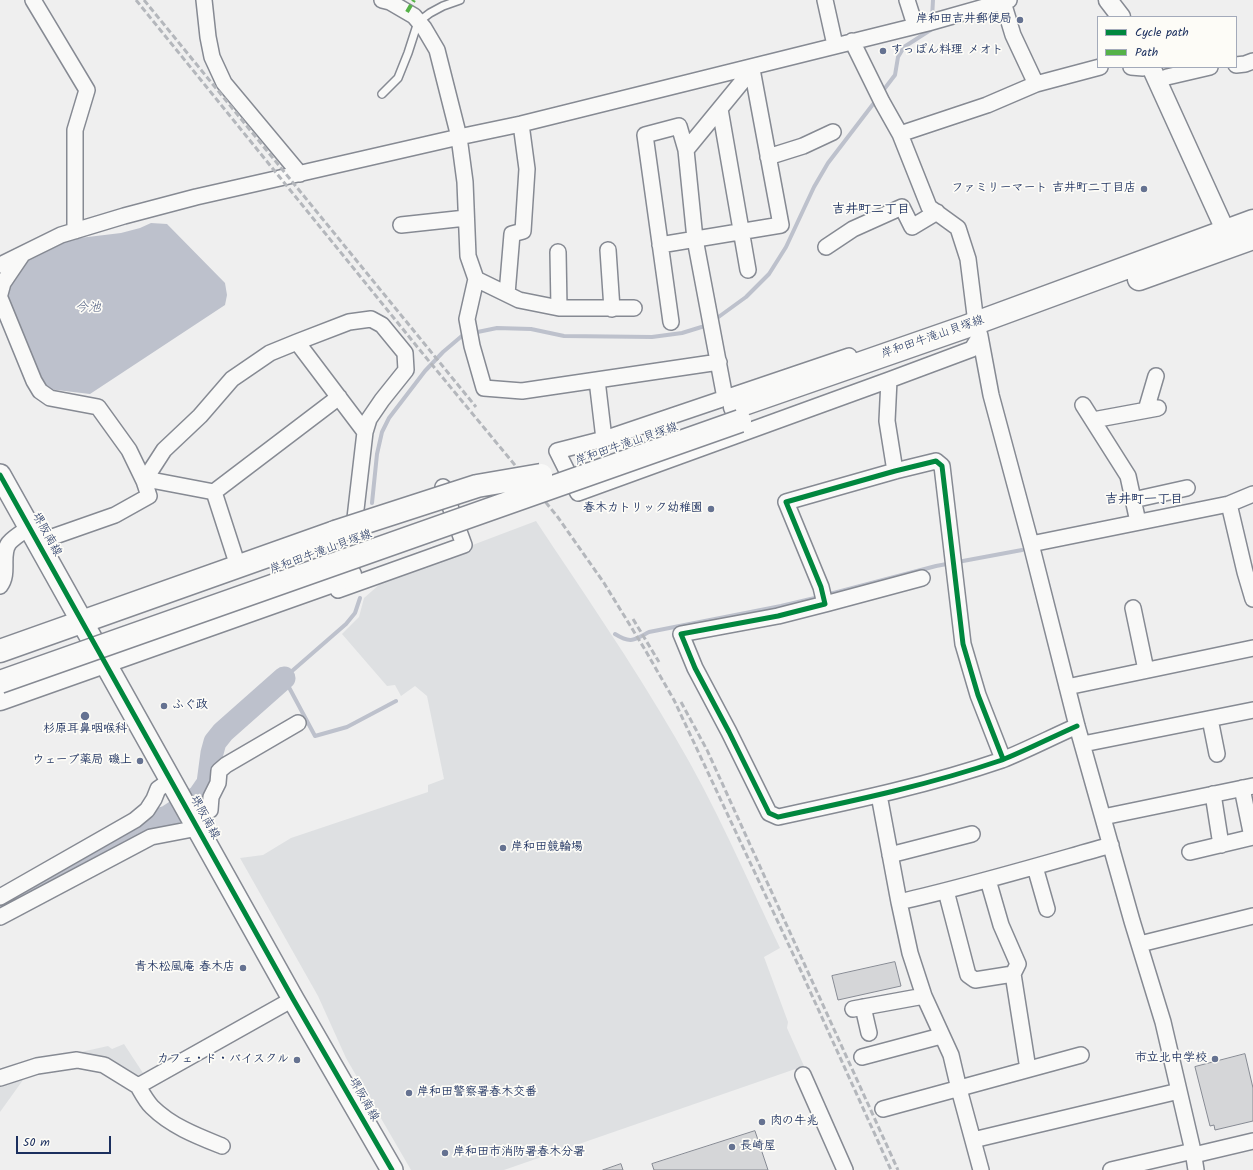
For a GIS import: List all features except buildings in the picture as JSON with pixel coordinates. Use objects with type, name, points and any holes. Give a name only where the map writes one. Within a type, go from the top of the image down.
[{"type":"main road","name":"岸和田牛滝山貝塚線","points":[[0,682],[545,482],[733,408],[978,329],[1229,238],[1253,221]]},
{"type":"main road","name":"岸和田牛滝山貝塚線","points":[[1229,238],[1253,238]]},
{"type":"main road","name":"堺阪南線","points":[[1,480],[106,662],[294,999],[392,1170]]},
{"type":"main road","name":"岸和田牛滝山貝塚線","points":[[0,667],[545,482]]},
{"type":"main road","points":[[0,651],[335,532],[477,486],[545,482]]},
{"type":"main road","points":[[0,699],[350,575],[477,527],[545,482]]},
{"type":"street","points":[[34,0],[87,90],[75,130],[75,231]]},
{"type":"street","points":[[204,0],[212,58],[224,83],[300,174]]},
{"type":"street","points":[[382,0],[390,2],[414,16],[424,28],[437,50],[459,137],[465,182],[468,256],[476,279],[467,319],[472,346],[484,388],[522,391],[719,362]]},
{"type":"street","points":[[825,0],[834,45]]},
{"type":"street","points":[[907,0],[915,26]]},
{"type":"street","points":[[1108,0],[1120,16]]},
{"type":"street","points":[[0,265],[61,235],[124,216],[196,197],[521,124],[753,68],[834,45],[915,26],[1006,1],[1013,35],[1036,84]]},
{"type":"street","points":[[852,41],[882,102],[900,134],[929,207],[958,228],[968,259],[978,329],[991,395],[1031,544],[1077,726],[1163,1022],[1196,1170]]},
{"type":"street","points":[[1237,65],[1253,61]]},
{"type":"street","points":[[686,150],[753,68]]},
{"type":"street","points":[[660,245],[781,225],[753,68]]},
{"type":"street","points":[[900,134],[988,105],[1036,84],[1097,68]]},
{"type":"street","points":[[1154,74],[1167,77],[1206,68]]},
{"type":"street","points":[[1154,74],[1229,238]]},
{"type":"street","points":[[720,109],[748,270]]},
{"type":"street","points":[[507,294],[512,234],[523,231],[527,169],[521,124]]},
{"type":"street","points":[[671,322],[645,135],[679,126],[686,150],[695,238],[719,362],[733,408],[619,434],[604,440],[557,451],[578,493],[972,349],[978,329]]},
{"type":"street","points":[[768,157],[803,146],[833,132]]},
{"type":"street","points":[[826,247],[853,229],[902,207],[912,228],[937,212]]},
{"type":"street","points":[[401,225],[466,218]]},
{"type":"street","points":[[608,250],[612,309]]},
{"type":"street","points":[[558,252],[559,308]]},
{"type":"street","points":[[0,294],[3,282],[23,255]]},
{"type":"street","points":[[476,279],[518,300],[559,308],[634,308]]},
{"type":"street","points":[[0,298],[34,381],[40,390],[50,398],[98,407],[129,450],[144,481],[149,496],[115,515],[34,535],[9,543],[4,552],[5,575],[0,586]]},
{"type":"street","points":[[144,481],[164,450],[200,416],[232,379],[270,353],[349,322],[371,319],[382,325],[405,353],[406,370],[369,419],[365,432],[355,518]]},
{"type":"street","points":[[297,342],[365,432]]},
{"type":"street","points":[[1093,420],[1152,409],[1156,376]]},
{"type":"street","points":[[597,380],[604,440]]},
{"type":"street","points":[[889,380],[887,421],[895,471]]},
{"type":"street","points":[[144,481],[151,480],[214,492],[338,397]]},
{"type":"street","points":[[1083,405],[1128,476],[1138,522]]},
{"type":"street","points":[[619,434],[634,473]]},
{"type":"street","points":[[825,604],[821,587],[786,502],[936,461],[942,466],[963,644],[978,695],[1003,759]]},
{"type":"street","points":[[83,622],[98,607],[236,560],[443,486],[464,545],[129,663],[106,662]]},
{"type":"street","points":[[1133,500],[1187,488]]},
{"type":"street","points":[[214,492],[236,560]]},
{"type":"street","points":[[1031,544],[1229,504],[1253,494]]},
{"type":"street","points":[[1229,504],[1253,599]]},
{"type":"street","points":[[922,578],[778,616],[681,634],[695,668],[769,812],[778,817],[879,795],[943,779],[1003,759],[1077,726]]},
{"type":"street","points":[[1133,608],[1146,670]]},
{"type":"street","points":[[1067,687],[1253,648]]},
{"type":"street","points":[[1083,744],[1253,710]]},
{"type":"street","points":[[1210,719],[1217,754]]},
{"type":"street","points":[[0,918],[151,837],[194,821],[210,810],[211,797],[218,782],[219,771],[244,748],[289,724]]},
{"type":"street","points":[[0,897],[134,820],[147,810],[154,799],[158,788],[173,783]]},
{"type":"street","points":[[1103,817],[1247,787],[1253,837],[1190,852]]},
{"type":"street","points":[[1213,794],[1221,845]]},
{"type":"street","points":[[879,795],[898,902],[910,953],[924,996],[951,1056],[958,1089],[981,1170]]},
{"type":"street","points":[[890,855],[972,834]]},
{"type":"street","points":[[898,902],[946,892],[1111,845]]},
{"type":"street","points":[[1035,867],[1047,909]]},
{"type":"street","points":[[988,880],[1001,925],[1018,964],[1013,974],[1028,1069]]},
{"type":"street","points":[[946,892],[968,976],[975,980],[1013,974]]},
{"type":"street","points":[[1140,944],[1253,916]]},
{"type":"street","points":[[869,1033],[858,1008],[924,996]]},
{"type":"street","points":[[138,1086],[294,999]]},
{"type":"street","points":[[862,1057],[941,1036]]},
{"type":"street","points":[[883,1109],[1081,1055]]},
{"type":"street","points":[[0,1078],[37,1066],[77,1060],[104,1065],[138,1086],[151,1106],[182,1129],[222,1146]]},
{"type":"street","points":[[803,1075],[845,1170]]},
{"type":"street","points":[[973,1140],[1179,1090]]},
{"type":"street","points":[[1111,1170],[1253,1141]]},
{"type":"lane","points":[[382,94],[398,78],[418,22],[443,6],[460,0]]},
{"type":"shaded area","name":"岸和田競輪場","points":[[536,521],[659,709],[690,762],[717,814],[780,948],[764,957],[788,1022],[787,1028],[804,1066],[504,1170],[411,1170],[346,1058],[318,996],[240,858],[263,855],[291,838],[428,792],[428,785],[444,779],[427,696],[415,686],[401,696],[395,685],[387,686],[342,634],[359,617],[364,598],[388,577]]},
{"type":"shaded area","points":[[124,1044],[143,1073],[121,1085],[83,1063],[81,1052],[108,1046],[112,1049]]},
{"type":"shaded area","points":[[28,1073],[0,1112],[0,1081]]},
{"type":"water","name":"今池","points":[[151,223],[167,224],[225,283],[227,295],[225,305],[90,394],[48,389],[41,382],[9,303],[7,293],[27,259],[63,240],[121,233],[140,228]]},
{"type":"waterway","points":[[932,18],[933,0]]},
{"type":"waterway","points":[[882,92],[895,75],[898,57],[904,47],[932,29],[932,26]]},
{"type":"waterway","points":[[713,321],[746,297],[769,274],[786,247],[814,187],[828,163],[877,99]]},
{"type":"waterway","points":[[372,503],[377,454],[382,432],[389,418],[425,371],[443,352],[463,335],[497,328],[531,329],[564,336],[652,337],[682,333],[708,325]]},
{"type":"waterway","points":[[826,595],[936,566],[1022,550]]},
{"type":"waterway","points":[[615,634],[625,639],[632,640],[649,632],[819,597]]},
{"type":"waterway","points":[[360,598],[355,613],[346,624],[284,678],[315,736],[347,727],[396,701]]},
{"type":"waterway","points":[[0,906],[151,822],[167,817],[199,796],[208,783],[215,742],[223,732],[284,678]]},
{"type":"railway","points":[[136,0],[419,349],[557,516],[604,583],[674,700],[800,969],[891,1170]]},
{"type":"railway","points":[[144,0],[476,407]]},
{"type":"railway","points":[[633,619],[659,662]]},
{"type":"railway","points":[[681,702],[707,750],[898,1170]]},
{"type":"marked path","points":[[407,12],[414,0]]},
{"type":"cycle path","points":[[1003,759],[978,695],[963,644],[942,466],[936,461],[786,502],[821,587],[825,604],[778,616],[681,634],[695,668],[769,813],[778,817],[891,792],[974,769],[1002,760],[1077,726]]},
{"type":"cycle path","points":[[0,475],[293,999],[392,1170]]},
{"type":"place","name":"岸和田吉井郵便局","points":[[1020,20]]},
{"type":"place","name":"すっぽん料理 メオト","points":[[883,51]]},
{"type":"place","name":"ファミリーマート 吉井町二丁目店","points":[[1144,189]]},
{"type":"place","name":"春木カトリック幼稚園","points":[[711,509]]},
{"type":"place","name":"ふぐ政","points":[[164,706]]},
{"type":"place","name":"杉原耳鼻咽喉科","points":[[85,716]]},
{"type":"place","name":"ウェーブ薬局 磯上","points":[[140,761]]},
{"type":"place","name":"岸和田競輪場","points":[[503,848]]},
{"type":"place","name":"青木松風庵 春木店","points":[[243,968]]},
{"type":"place","name":"市立北中学校","points":[[1215,1059]]},
{"type":"place","name":"カフェ・ド・バイスクル","points":[[297,1060]]},
{"type":"place","name":"岸和田警察署春木交番","points":[[409,1093]]},
{"type":"place","name":"肉の牛兆","points":[[762,1122]]},
{"type":"place","name":"長崎屋","points":[[732,1147]]},
{"type":"place","name":"岸和田市消防署春木分署","points":[[445,1153]]},
{"type":"district","name":"吉井町二丁目","points":[[871,211]]},
{"type":"district","name":"吉井町一丁目","points":[[1144,501]]}]
